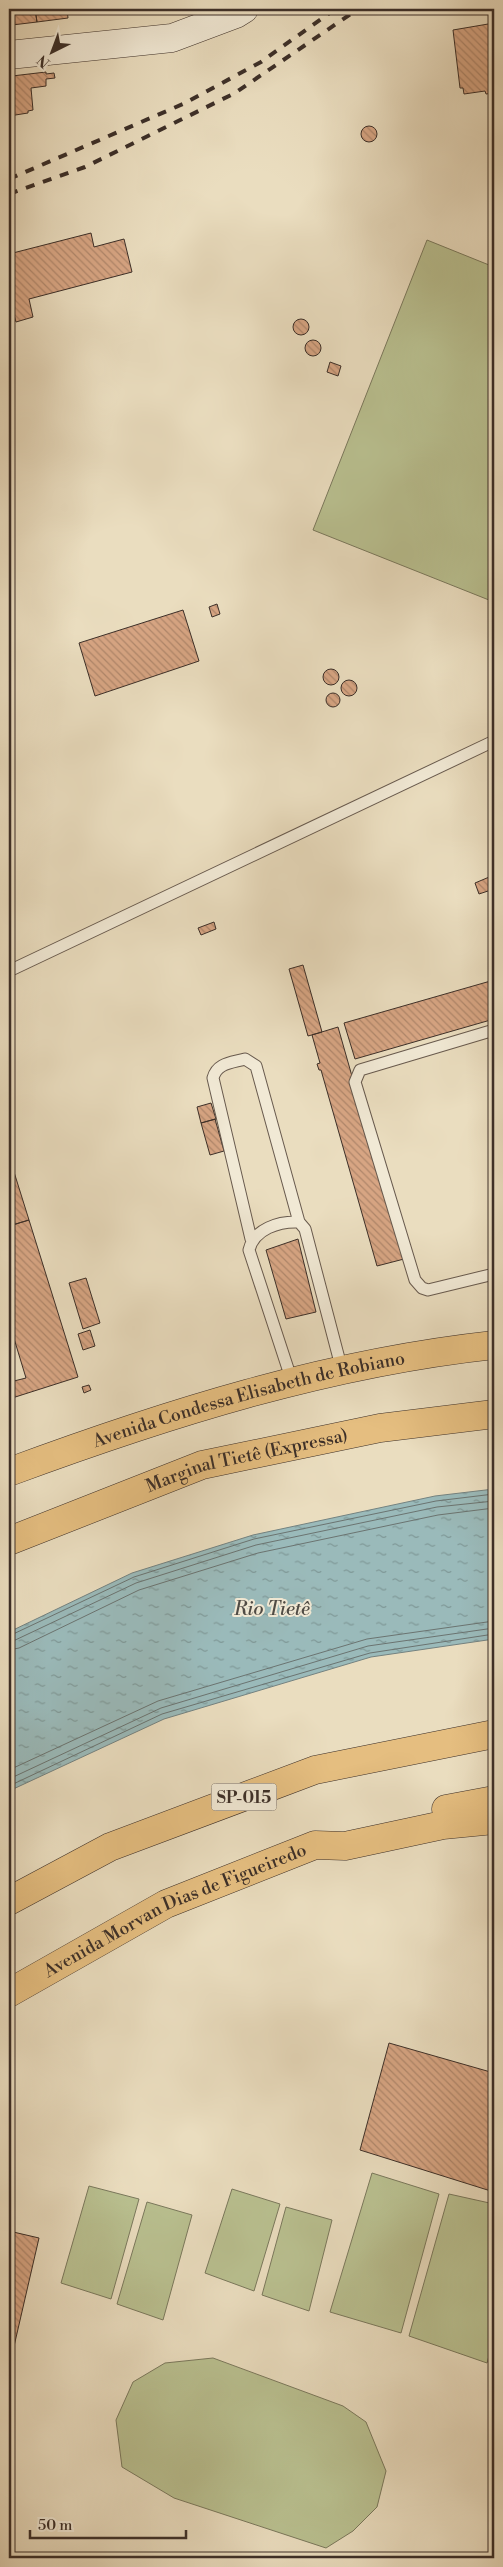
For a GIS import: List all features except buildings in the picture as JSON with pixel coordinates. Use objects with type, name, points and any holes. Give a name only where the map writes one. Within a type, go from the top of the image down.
[{"type":"highway","name":"Avenida Condessa Elisabeth de Robiano","points":[[9,1472],[123,1430],[292,1381],[342,1370],[494,1345]]},
{"type":"highway","name":"Marginal Tietê (Expressa)","points":[[9,1541],[202,1464],[380,1428],[494,1414]]},
{"type":"highway","name":"SP-015","points":[[9,1901],[110,1847],[315,1770],[494,1734]]},
{"type":"highway","points":[[315,1845],[414,1815],[494,1800]]},
{"type":"highway","name":"Avenida Morvan Dias de Figueiredo","points":[[9,1993],[166,1904],[315,1845],[345,1846],[443,1825],[494,1820]]},
{"type":"main road","points":[[9,55],[172,38],[236,14],[244,9]]},
{"type":"lane","points":[[9,971],[494,741]]},
{"type":"lane","points":[[494,1030],[360,1070],[355,1082],[415,1280],[422,1288],[428,1290],[494,1274]]},
{"type":"lane","points":[[292,1381],[249,1250],[251,1239],[213,1078],[215,1071],[220,1066],[245,1059],[256,1066],[299,1222],[305,1229],[342,1370]]},
{"type":"lane","points":[[251,1239],[259,1231],[290,1221],[299,1222]]},
{"type":"green space","points":[[427,240],[494,267],[494,602],[313,530]]},
{"type":"green space","points":[[372,2173],[439,2194],[401,2333],[330,2312]]},
{"type":"green space","points":[[89,2186],[139,2199],[111,2299],[61,2283]]},
{"type":"green space","points":[[232,2189],[280,2204],[254,2291],[205,2273]]},
{"type":"green space","points":[[449,2194],[494,2204],[494,2338],[487,2363],[409,2336]]},
{"type":"green space","points":[[147,2202],[192,2215],[163,2320],[117,2304]]},
{"type":"green space","points":[[286,2207],[332,2220],[309,2311],[262,2295]]},
{"type":"green space","points":[[213,2358],[343,2406],[366,2422],[386,2471],[377,2507],[353,2531],[326,2548],[174,2498],[122,2467],[116,2420],[133,2382],[165,2363]]},
{"type":"water","name":"Rio Tietê","points":[[494,1489],[494,1639],[371,1657],[164,1719],[9,1791],[9,1632],[132,1573],[253,1535],[435,1496]]},
{"type":"railway","points":[[9,179],[183,104],[261,62],[335,9]]},
{"type":"railway","points":[[9,194],[85,167],[235,93],[358,9]]}]
